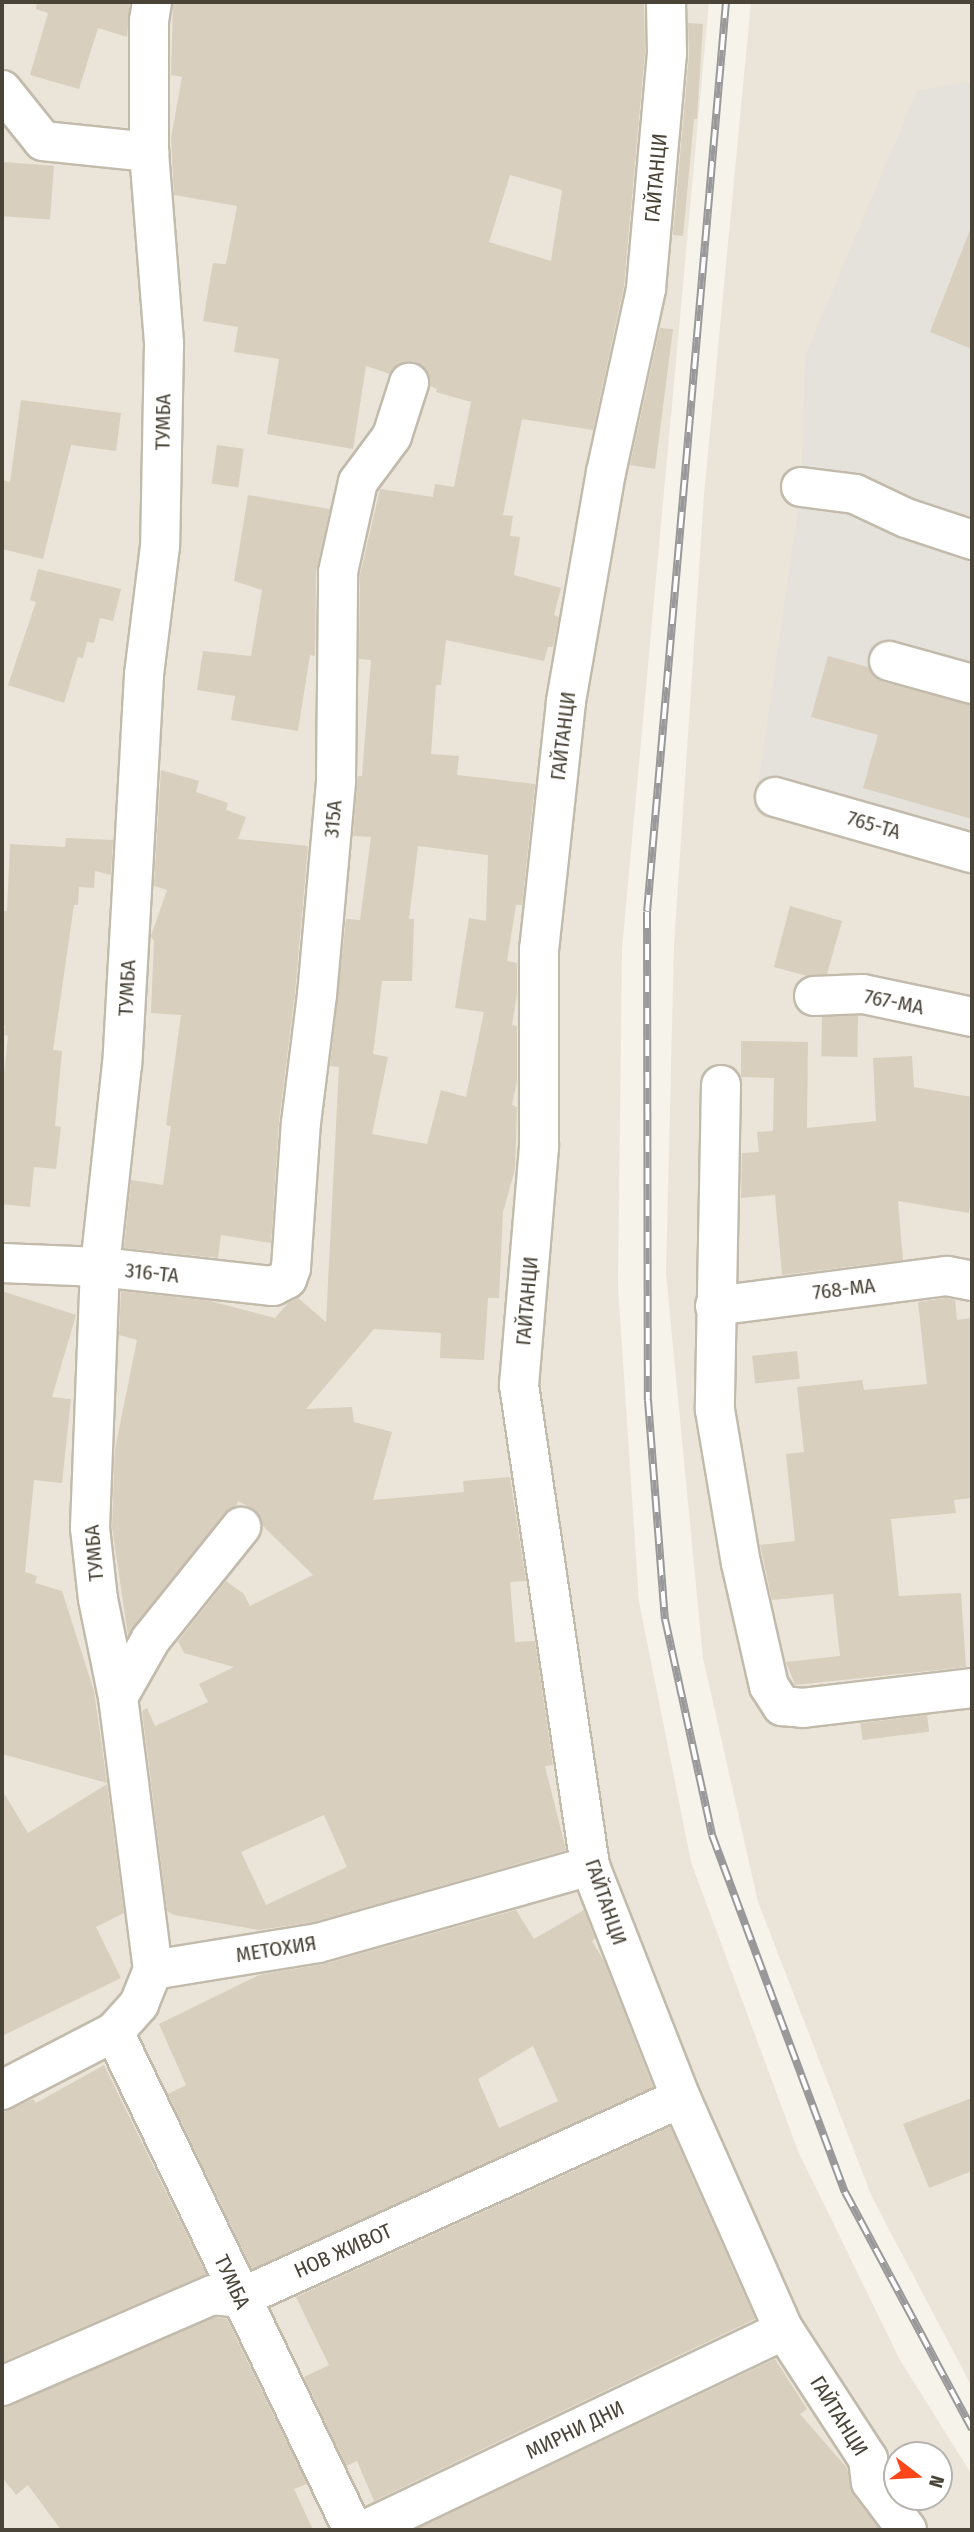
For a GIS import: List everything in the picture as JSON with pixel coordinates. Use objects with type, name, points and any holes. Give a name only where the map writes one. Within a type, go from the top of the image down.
[{"type":"street","name":"ТУМБА","points":[[152,2],[149,20],[149,152],[164,344],[160,546],[144,676],[122,1064],[100,1267],[90,1528],[98,1599],[118,1698],[153,1970]]},
{"type":"street","name":"ГАЙТАНЦИ","points":[[666,2],[667,53],[646,289],[606,472],[566,702],[539,949],[539,1147],[519,1385],[590,1866],[681,2098],[784,2330],[868,2459],[871,2482],[907,2530]]},
{"type":"street","points":[[2,90],[43,141],[149,152]]},
{"type":"street","name":"315А","points":[[291,1268],[301,1124],[317,995],[336,780],[338,572],[358,482],[392,436],[409,383]]},
{"type":"street","points":[[801,486],[855,494],[906,519],[972,540]]},
{"type":"street","points":[[889,661],[972,684]]},
{"type":"street","name":"765-ТА","points":[[775,797],[972,853]]},
{"type":"street","name":"767-МА","points":[[814,996],[863,994],[972,1017]]},
{"type":"street","points":[[721,1085],[715,1306],[717,1422],[741,1563],[769,1686],[782,1706],[803,1708],[972,1688]]},
{"type":"street","name":"316-ТА","points":[[2,1263],[100,1267],[273,1286],[287,1279],[291,1268]]},
{"type":"street","name":"768-МА","points":[[715,1306],[947,1276],[972,1281]]},
{"type":"street","points":[[118,1698],[151,1639],[241,1527]]},
{"type":"street","name":"МЕТОХИЯ","points":[[153,1970],[318,1943],[590,1866]]},
{"type":"street","points":[[2,2090],[114,2032],[139,2004],[153,1970]]},
{"type":"street","name":"ТУМБА","points":[[114,2032],[352,2530]]},
{"type":"street","name":"НОВ ЖИВОТ","points":[[2,2386],[212,2295],[240,2298],[681,2098]]},
{"type":"street","name":"МИРНИ ДНИ","points":[[365,2530],[784,2330]]},
{"type":"shaded area","points":[[2,2],[709,2],[622,949],[618,1286],[639,1602],[691,1862],[798,2151],[900,2360],[951,2441],[883,2441],[883,2511],[953,2511],[953,2445],[972,2475],[972,2530],[2,2530]]},
{"type":"shaded area","points":[[751,2],[972,2],[972,81],[917,92],[972,853],[972,2387],[872,2197],[758,1902],[703,1658],[666,1274],[674,945],[704,495]]},
{"type":"shaded area","points":[[972,81],[972,853],[757,792],[801,487],[805,356],[917,91]]},
{"type":"building","points":[[37,2],[130,2],[127,37],[98,28],[79,89],[30,75],[48,13],[36,9]]},
{"type":"building","points":[[173,2],[644,2],[645,52],[624,286],[593,430],[522,419],[503,515],[513,516],[510,536],[520,537],[514,575],[561,588],[554,615],[559,617],[553,647],[548,647],[544,661],[446,640],[441,685],[436,685],[431,754],[459,756],[457,775],[535,784],[522,905],[516,905],[507,961],[517,963],[517,994],[512,1025],[517,1026],[517,1081],[512,1105],[517,1107],[515,1169],[503,1212],[499,1298],[488,1298],[484,1360],[440,1358],[441,1333],[374,1329],[306,1409],[352,1407],[354,1422],[392,1432],[373,1500],[464,1492],[463,1481],[510,1477],[526,1581],[510,1582],[515,1642],[535,1641],[553,1765],[545,1766],[566,1850],[313,1922],[259,1930],[174,1915],[167,1911],[142,1711],[147,1708],[155,1726],[208,1702],[199,1684],[234,1667],[184,1653],[178,1641],[226,1581],[244,1594],[250,1606],[313,1575],[262,1525],[255,1510],[238,1501],[236,1506],[224,1513],[128,1636],[112,1527],[115,1449],[137,1340],[119,1335],[121,1291],[210,1301],[275,1318],[288,1303],[298,1298],[326,1322],[339,1067],[330,1066],[346,919],[360,920],[371,837],[353,836],[358,776],[362,776],[371,660],[359,659],[360,575],[380,489],[433,497],[435,484],[454,487],[471,402],[436,392],[437,389],[430,386],[426,369],[416,362],[404,362],[390,374],[366,366],[353,449],[267,434],[279,359],[234,352],[238,327],[203,321],[213,263],[226,264],[237,206],[174,195],[171,138],[182,77],[171,75]],"holes":[[[510,175],[562,190],[551,261],[489,242]],[[418,846],[488,855],[486,921],[469,918],[455,1008],[484,1012],[466,1097],[441,1090],[427,1144],[372,1134],[388,1057],[373,1054],[382,981],[412,981],[414,919],[409,919]],[[324,1815],[347,1867],[266,1905],[241,1852]]]},
{"type":"building","points":[[688,23],[703,24],[697,119],[694,119],[683,236],[673,235],[689,55]]},
{"type":"building","points":[[2,162],[54,166],[50,219],[2,216]]},
{"type":"building","points":[[972,230],[972,349],[930,332]]},
{"type":"building","points":[[660,328],[673,329],[655,469],[630,465]]},
{"type":"building","points":[[21,400],[121,413],[116,451],[71,445],[43,559],[2,549],[2,480],[10,482]]},
{"type":"building","points":[[217,445],[244,449],[238,487],[212,484]]},
{"type":"building","points":[[248,495],[330,509],[316,572],[315,656],[310,655],[298,731],[231,720],[235,696],[197,690],[203,651],[251,656],[262,590],[234,581]]},
{"type":"building","points":[[38,569],[121,589],[113,621],[100,618],[94,643],[87,642],[83,658],[78,657],[64,703],[8,685],[36,602],[30,600]]},
{"type":"building","points":[[828,656],[868,667],[874,677],[883,682],[972,705],[972,819],[863,788],[878,735],[811,717]]},
{"type":"building","points":[[161,770],[199,781],[196,792],[228,803],[226,810],[246,817],[238,839],[308,846],[295,993],[279,1121],[271,1243],[221,1235],[218,1258],[124,1248],[131,1180],[163,1185],[171,1126],[166,1125],[181,1015],[151,1013],[154,941],[151,936],[167,890],[154,886]]},
{"type":"building","points":[[66,838],[113,840],[111,875],[95,871],[94,888],[79,887],[78,905],[74,905],[53,1050],[62,1051],[55,1126],[61,1127],[56,1169],[34,1167],[30,1207],[2,1204],[2,1094],[8,1036],[4,1035],[5,1025],[2,1025],[2,911],[7,911],[10,844],[65,847]]},
{"type":"building","points":[[790,906],[842,921],[827,974],[807,976],[774,967]]},
{"type":"building","points":[[822,1015],[858,1016],[857,1057],[821,1056]]},
{"type":"building","points":[[741,1041],[808,1042],[807,1128],[876,1121],[873,1058],[912,1056],[914,1087],[972,1097],[972,1192],[969,1213],[898,1201],[903,1260],[782,1275],[775,1195],[741,1198],[742,1153],[759,1152],[757,1132],[773,1131],[774,1078],[741,1077]]},
{"type":"building","points":[[2,1291],[76,1315],[52,1397],[71,1399],[62,1483],[34,1480],[25,1572],[37,1576],[35,1583],[62,1591],[94,1691],[107,1783],[2,1754]]},
{"type":"building","points":[[946,1298],[955,1300],[957,1320],[972,1318],[972,1498],[954,1500],[956,1513],[891,1519],[899,1596],[961,1593],[966,1667],[795,1685],[786,1662],[840,1656],[833,1594],[772,1600],[760,1545],[795,1541],[786,1454],[804,1452],[797,1387],[862,1380],[864,1390],[927,1384],[918,1302]]},
{"type":"building","points":[[797,1351],[800,1379],[755,1384],[752,1356]]},
{"type":"building","points":[[927,1715],[929,1732],[863,1740],[860,1723]]},
{"type":"building","points":[[107,1784],[124,1913],[96,1927],[121,1978],[2,2036],[2,1790],[28,1833]]},
{"type":"building","points":[[516,1910],[534,1939],[584,1910],[595,1939],[592,1941],[604,1961],[653,2087],[252,2269],[168,2094],[186,2085],[159,2024],[259,1975],[324,1964]],"holes":[[[533,2046],[558,2101],[499,2128],[478,2079]]]},
{"type":"building","points":[[104,2065],[206,2274],[2,2362],[2,2113],[33,2099],[36,2103]]},
{"type":"building","points":[[972,2098],[972,2171],[929,2188],[903,2124]]},
{"type":"building","points":[[670,2127],[755,2319],[374,2501],[357,2461],[346,2466],[304,2377],[329,2365],[296,2297]]},
{"type":"building","points":[[215,2317],[227,2319],[307,2484],[294,2489],[313,2530],[61,2530],[28,2485],[16,2495],[2,2477],[2,2407]]},
{"type":"building","points":[[775,2359],[807,2409],[800,2414],[847,2468],[853,2495],[880,2530],[415,2530]]},
{"type":"railway","points":[[726,2],[647,912],[648,1400],[665,1619],[712,1835],[845,2192],[972,2429]]}]
